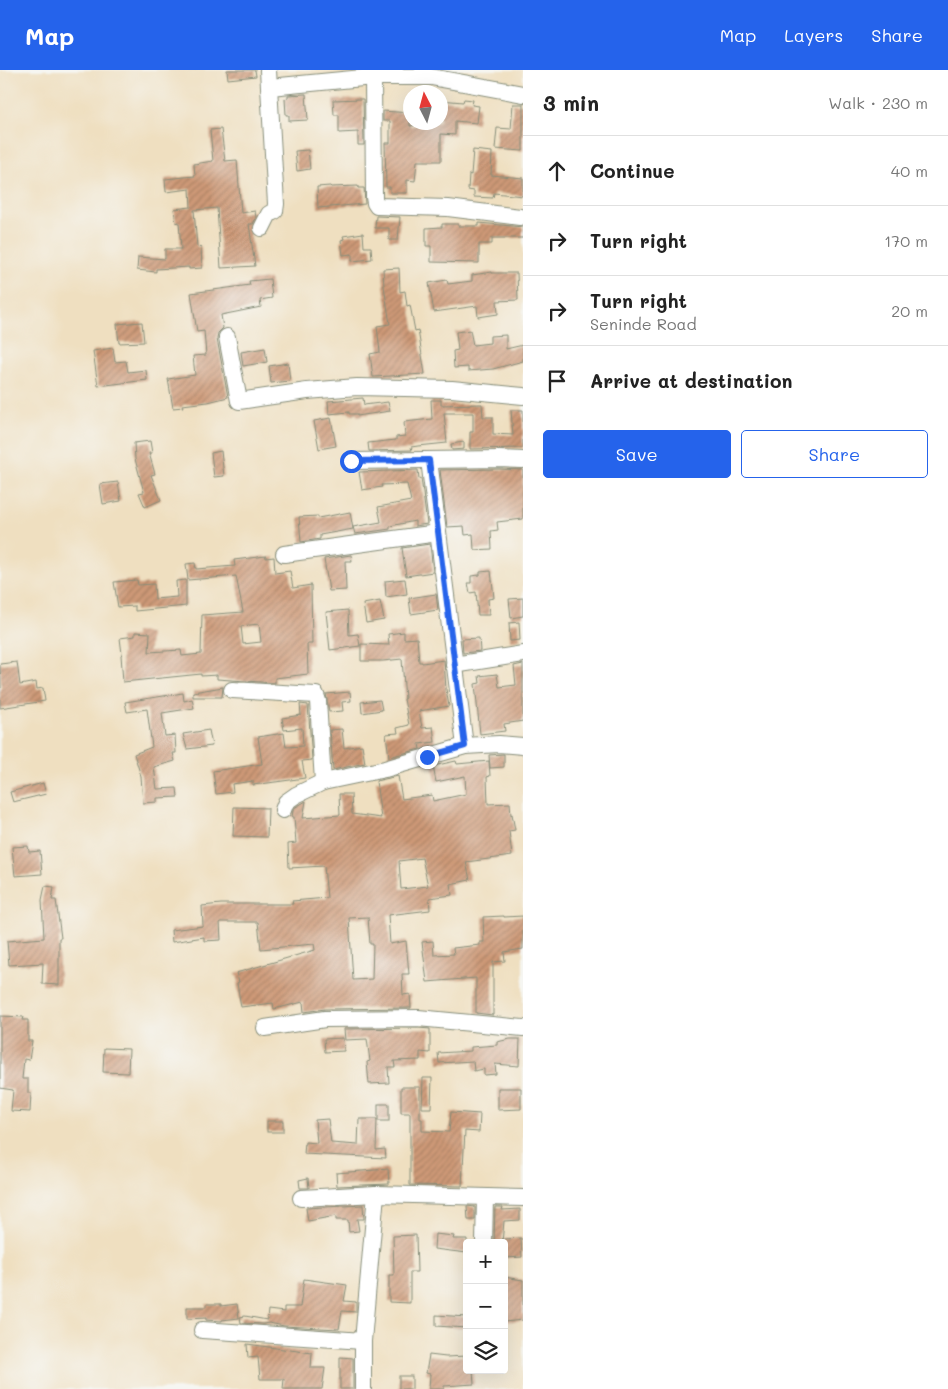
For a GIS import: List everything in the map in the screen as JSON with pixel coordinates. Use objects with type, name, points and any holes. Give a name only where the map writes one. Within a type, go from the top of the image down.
[{"type":"street","points":[[262,228],[269,214],[274,211],[276,204],[268,70]]},
{"type":"street","points":[[270,87],[373,77],[442,78],[523,94]]},
{"type":"street","points":[[373,77],[374,197],[377,206],[448,208],[520,216]]},
{"type":"street","points":[[227,337],[239,401],[307,391],[357,388],[452,390],[523,396]]},
{"type":"street","points":[[429,460],[465,746]]},
{"type":"street","points":[[351,461],[523,460]]},
{"type":"street","points":[[284,554],[438,533]]},
{"type":"street","points":[[454,665],[523,654]]},
{"type":"street","points":[[232,690],[316,695],[318,701],[323,782]]},
{"type":"street","points":[[283,810],[286,802],[296,795],[323,782],[385,769],[465,746],[499,744],[523,746]]},
{"type":"street","points":[[266,1028],[325,1019],[418,1018],[523,1028]]},
{"type":"street","points":[[363,1389],[363,1341],[376,1194]]},
{"type":"street","points":[[301,1198],[376,1194],[523,1198]]},
{"type":"street","points":[[484,1239],[485,1198]]},
{"type":"street","points":[[202,1330],[363,1341]]},
{"type":"building","points":[[227,70],[255,70],[256,76],[228,79]]},
{"type":"building","points":[[306,94],[308,120],[289,121],[289,115],[286,115],[285,99],[288,98],[288,95]]},
{"type":"building","points":[[363,99],[364,145],[358,145],[358,132],[339,133],[339,115],[334,115],[333,100]]},
{"type":"building","points":[[464,99],[473,100],[472,105],[479,106],[477,123],[455,121],[455,135],[441,134],[441,161],[417,161],[415,181],[407,180],[407,193],[390,193],[390,187],[386,187],[385,143],[390,143],[390,121],[383,121],[383,111],[403,112],[403,130],[448,130],[448,101],[463,102]]},
{"type":"building","points":[[513,104],[523,104],[523,151],[495,149],[497,128],[511,129]]},
{"type":"building","points":[[221,129],[225,161],[237,160],[241,213],[255,211],[256,218],[253,224],[249,224],[255,266],[221,268],[217,208],[194,210],[197,247],[201,246],[202,268],[156,269],[156,272],[137,270],[138,257],[165,259],[165,249],[181,249],[179,222],[176,223],[174,209],[191,207],[190,189],[166,192],[165,179],[195,176],[194,164],[213,161],[210,130]]},
{"type":"building","points":[[308,150],[310,169],[297,171],[295,151]]},
{"type":"building","points":[[473,150],[492,152],[491,175],[523,178],[523,196],[494,193],[493,198],[474,197],[474,191],[468,190]]},
{"type":"building","points":[[358,186],[358,188],[364,188],[365,204],[318,208],[317,187]]},
{"type":"building","points":[[376,216],[400,217],[398,240],[389,240],[389,228],[375,228]]},
{"type":"building","points":[[479,223],[523,227],[523,238],[492,238],[492,244],[479,244],[479,263],[431,262],[431,246],[426,246],[426,228],[442,227],[442,224],[479,226]]},
{"type":"building","points":[[363,233],[364,247],[371,247],[372,259],[352,261],[352,254],[343,255],[341,240],[344,239],[343,236]]},
{"type":"building","points":[[399,268],[400,292],[405,291],[407,306],[410,305],[415,331],[418,330],[425,374],[373,377],[370,354],[380,352],[377,326],[390,324],[383,269]]},
{"type":"building","points":[[492,272],[517,273],[518,300],[497,301],[498,314],[478,317],[477,306],[434,312],[429,283],[447,280],[448,284],[472,281],[472,275]]},
{"type":"building","points":[[270,279],[272,298],[260,300],[261,307],[221,315],[223,328],[218,333],[217,339],[228,397],[173,408],[168,379],[195,375],[193,356],[206,355],[204,331],[197,332],[191,293],[250,285],[249,281]]},
{"type":"building","points":[[142,322],[144,342],[119,343],[117,324]]},
{"type":"building","points":[[470,330],[473,345],[490,343],[490,336],[506,335],[506,349],[523,345],[523,361],[493,369],[468,371],[468,367],[454,368],[453,351],[458,350],[456,332]]},
{"type":"building","points":[[113,348],[115,362],[126,361],[128,372],[146,370],[147,380],[98,386],[93,351]]},
{"type":"building","points":[[265,348],[267,362],[243,366],[241,352]]},
{"type":"building","points":[[288,363],[290,381],[271,383],[269,366]]},
{"type":"building","points":[[363,398],[364,405],[388,402],[390,411],[357,416],[357,414],[349,414],[349,412],[329,414],[328,401]]},
{"type":"building","points":[[431,400],[441,400],[441,405],[482,404],[483,417],[493,417],[493,434],[513,435],[511,410],[523,410],[523,448],[470,449],[470,432],[473,432],[473,413],[444,413],[447,443],[411,447],[412,450],[369,451],[368,443],[396,440],[396,437],[405,436],[404,422],[432,419]]},
{"type":"building","points":[[331,418],[336,446],[319,449],[314,421]]},
{"type":"building","points":[[150,441],[152,453],[149,453],[155,474],[151,475],[161,500],[145,507],[139,493],[144,492],[135,459],[134,443]]},
{"type":"building","points":[[464,442],[464,449],[452,450],[451,444]]},
{"type":"building","points":[[221,451],[224,476],[214,477],[211,453]]},
{"type":"building","points":[[418,470],[419,479],[421,478],[427,524],[415,526],[415,521],[390,526],[390,529],[355,534],[353,527],[381,522],[378,507],[411,501],[407,484],[381,485],[382,487],[362,490],[359,472]]},
{"type":"building","points":[[440,470],[523,470],[523,519],[497,522],[498,530],[491,531],[492,549],[474,550],[473,534],[465,535],[464,526],[447,527]]},
{"type":"building","points":[[118,482],[121,501],[103,504],[100,484]]},
{"type":"building","points":[[350,512],[353,529],[320,535],[320,539],[301,542],[299,517],[318,516],[318,518]]},
{"type":"building","points":[[430,544],[433,572],[406,576],[402,548]]},
{"type":"building","points":[[351,555],[352,561],[345,561],[346,590],[329,591],[324,559]]},
{"type":"building","points":[[266,556],[266,558],[274,557],[275,573],[290,571],[293,588],[311,585],[312,644],[307,644],[308,674],[275,678],[275,683],[217,679],[217,675],[201,676],[201,674],[123,682],[120,638],[135,636],[135,632],[150,633],[149,652],[181,650],[182,656],[201,654],[202,615],[243,612],[236,576],[188,580],[186,564],[195,563],[196,569],[235,566],[234,560]],"holes":[[[259,624],[261,642],[243,644],[241,626]]]},
{"type":"building","points":[[491,571],[494,598],[488,599],[489,615],[478,615],[476,592],[470,593],[468,583],[471,583],[471,576],[480,575],[480,572]]},
{"type":"building","points":[[405,579],[407,594],[386,597],[385,581]]},
{"type":"building","points":[[137,580],[138,585],[154,584],[155,599],[177,597],[176,581],[186,580],[186,606],[135,611],[135,606],[118,607],[114,582]]},
{"type":"building","points":[[436,594],[438,610],[411,614],[409,598]]},
{"type":"building","points":[[523,598],[523,616],[511,618],[509,599]]},
{"type":"building","points":[[380,601],[384,620],[366,623],[363,604]]},
{"type":"building","points":[[348,610],[349,635],[358,634],[360,646],[330,650],[326,612]]},
{"type":"building","points":[[519,622],[520,640],[510,641],[509,623]]},
{"type":"building","points":[[404,632],[404,639],[417,638],[419,662],[444,660],[449,706],[419,711],[422,728],[433,727],[435,742],[419,744],[420,749],[389,757],[386,734],[398,733],[397,728],[409,725],[404,699],[402,659],[361,661],[361,644],[389,645],[388,634]]},
{"type":"building","points":[[479,638],[480,651],[463,653],[462,639]]},
{"type":"building","points":[[17,662],[20,685],[36,682],[37,689],[43,688],[45,701],[0,708],[0,664]]},
{"type":"building","points":[[523,664],[523,721],[504,724],[505,731],[480,734],[475,684],[480,683],[479,676],[497,674],[499,687],[516,685],[514,666]]},
{"type":"building","points":[[223,687],[222,697],[193,697],[193,692]]},
{"type":"building","points":[[350,692],[351,701],[342,702],[343,711],[329,712],[326,694]]},
{"type":"building","points":[[183,693],[184,701],[192,699],[194,708],[162,713],[165,736],[175,735],[176,753],[173,753],[175,761],[154,767],[157,789],[177,788],[178,797],[157,798],[157,802],[143,803],[141,776],[134,754],[152,747],[147,709],[127,712],[125,702]]},
{"type":"building","points":[[380,700],[382,710],[362,713],[361,702]]},
{"type":"building","points":[[300,704],[308,705],[312,760],[302,761],[305,778],[253,785],[253,781],[232,784],[233,792],[216,794],[213,771],[262,764],[258,737],[284,733],[286,747],[303,746],[302,728],[284,730],[282,718],[301,715]]},
{"type":"building","points":[[342,729],[344,748],[362,745],[365,763],[333,770],[330,730]]},
{"type":"building","points":[[209,730],[212,746],[187,749],[183,734]]},
{"type":"building","points":[[504,754],[504,767],[490,768],[489,755]]},
{"type":"building","points":[[456,761],[457,764],[489,761],[490,776],[487,777],[488,804],[510,803],[515,830],[509,831],[512,856],[466,862],[470,880],[450,884],[452,895],[429,898],[430,910],[388,915],[390,944],[406,941],[409,974],[402,974],[403,995],[410,994],[411,1008],[325,1009],[304,1012],[303,1002],[274,1009],[273,1003],[241,1007],[237,983],[239,982],[236,973],[315,950],[314,944],[261,949],[258,922],[220,922],[221,940],[204,941],[204,937],[172,942],[171,930],[203,926],[202,906],[221,904],[293,904],[292,901],[327,898],[324,866],[289,868],[288,844],[296,843],[294,817],[292,817],[294,808],[306,801],[303,818],[340,815],[339,794],[351,794],[352,814],[381,818],[376,781],[398,776],[402,799],[432,795],[433,801],[466,794],[465,776],[436,782],[433,766]],"holes":[[[422,858],[428,886],[401,889],[399,861]],[[368,917],[370,944],[373,944],[372,979],[353,980],[349,918]]]},
{"type":"building","points":[[43,783],[46,794],[13,802],[10,792]]},
{"type":"building","points":[[234,807],[268,808],[267,837],[233,836]]},
{"type":"building","points":[[28,846],[29,852],[40,851],[42,874],[15,876],[12,847]]},
{"type":"building","points":[[45,886],[54,887],[52,900],[56,900],[61,938],[59,938],[59,985],[42,984],[43,963],[9,965],[7,941],[44,938],[42,900]]},
{"type":"building","points":[[523,916],[523,949],[504,952],[505,961],[493,962],[493,1015],[476,1013],[476,978],[427,982],[422,942],[433,941],[434,955],[454,954],[453,948],[480,945],[480,942],[484,942],[483,917]]},
{"type":"building","points":[[0,1016],[24,1017],[23,1020],[28,1020],[28,1041],[32,1041],[29,1060],[24,1059],[22,1079],[28,1079],[28,1093],[31,1093],[30,1112],[11,1111],[13,1090],[0,1088]]},
{"type":"building","points":[[344,1029],[430,1029],[430,1053],[420,1052],[420,1060],[394,1061],[395,1067],[388,1067],[389,1083],[369,1084],[367,1062],[370,1061],[367,1039],[345,1040]]},
{"type":"building","points":[[343,1038],[344,1051],[325,1052],[324,1039]]},
{"type":"building","points":[[520,1039],[519,1066],[495,1064],[496,1074],[484,1075],[484,1069],[474,1071],[473,1061],[439,1063],[438,1053],[471,1051],[471,1047],[497,1045],[497,1042]]},
{"type":"building","points":[[104,1048],[129,1049],[128,1073],[103,1072]]},
{"type":"building","points":[[423,1078],[432,1078],[431,1108],[422,1108]]},
{"type":"building","points":[[401,1087],[420,1087],[422,1131],[449,1132],[451,1112],[480,1114],[479,1132],[465,1131],[462,1186],[410,1185],[410,1113],[401,1113]]},
{"type":"building","points":[[498,1088],[521,1088],[521,1109],[498,1110]]},
{"type":"building","points":[[378,1104],[389,1104],[389,1121],[378,1121]]},
{"type":"building","points":[[328,1119],[331,1143],[358,1145],[359,1119],[377,1119],[376,1150],[385,1149],[386,1158],[304,1154],[305,1142],[317,1143],[315,1120]]},
{"type":"building","points":[[267,1121],[283,1121],[283,1132],[267,1132]]},
{"type":"building","points":[[388,1169],[389,1184],[337,1186],[336,1173]]},
{"type":"building","points":[[308,1178],[309,1188],[300,1188],[299,1180]]},
{"type":"building","points":[[363,1205],[364,1219],[357,1219],[359,1231],[349,1232],[348,1220],[336,1220],[336,1216],[308,1221],[306,1208]]},
{"type":"building","points":[[467,1206],[475,1207],[475,1220],[468,1220]]},
{"type":"building","points":[[495,1207],[503,1207],[502,1210],[520,1209],[520,1220],[504,1221],[502,1239],[494,1239]]},
{"type":"building","points":[[435,1234],[454,1236],[453,1239],[463,1239],[463,1253],[434,1249]]},
{"type":"building","points":[[416,1235],[417,1272],[410,1272],[410,1303],[389,1302],[389,1275],[394,1275],[393,1236]]},
{"type":"building","points":[[521,1238],[522,1257],[508,1258],[508,1239],[504,1239]]},
{"type":"building","points":[[508,1278],[523,1280],[523,1320],[508,1322]]},
{"type":"building","points":[[304,1279],[347,1285],[344,1301],[356,1302],[356,1312],[342,1311],[339,1329],[284,1326],[269,1323],[241,1323],[240,1317],[245,1316],[267,1320],[268,1310],[284,1312],[284,1307],[300,1307]]},
{"type":"building","points":[[206,1304],[221,1304],[221,1306],[237,1304],[239,1318],[222,1321],[206,1320],[206,1318],[187,1319],[187,1307],[206,1307]]},
{"type":"building","points":[[436,1315],[463,1317],[463,1328],[436,1326]]},
{"type":"building","points":[[247,1344],[312,1353],[311,1368],[325,1368],[322,1389],[283,1389],[284,1379],[260,1379],[258,1357],[248,1358]]},
{"type":"building","points":[[429,1355],[463,1356],[463,1374],[473,1374],[474,1384],[444,1386],[444,1389],[429,1389],[430,1374],[426,1373]]},
{"type":"building","points":[[340,1357],[353,1358],[353,1389],[340,1389]]},
{"type":"building","points":[[399,1376],[412,1376],[412,1389],[399,1389]]},
{"type":"route","points":[[351,461],[429,460],[465,746],[427,757]]}]
